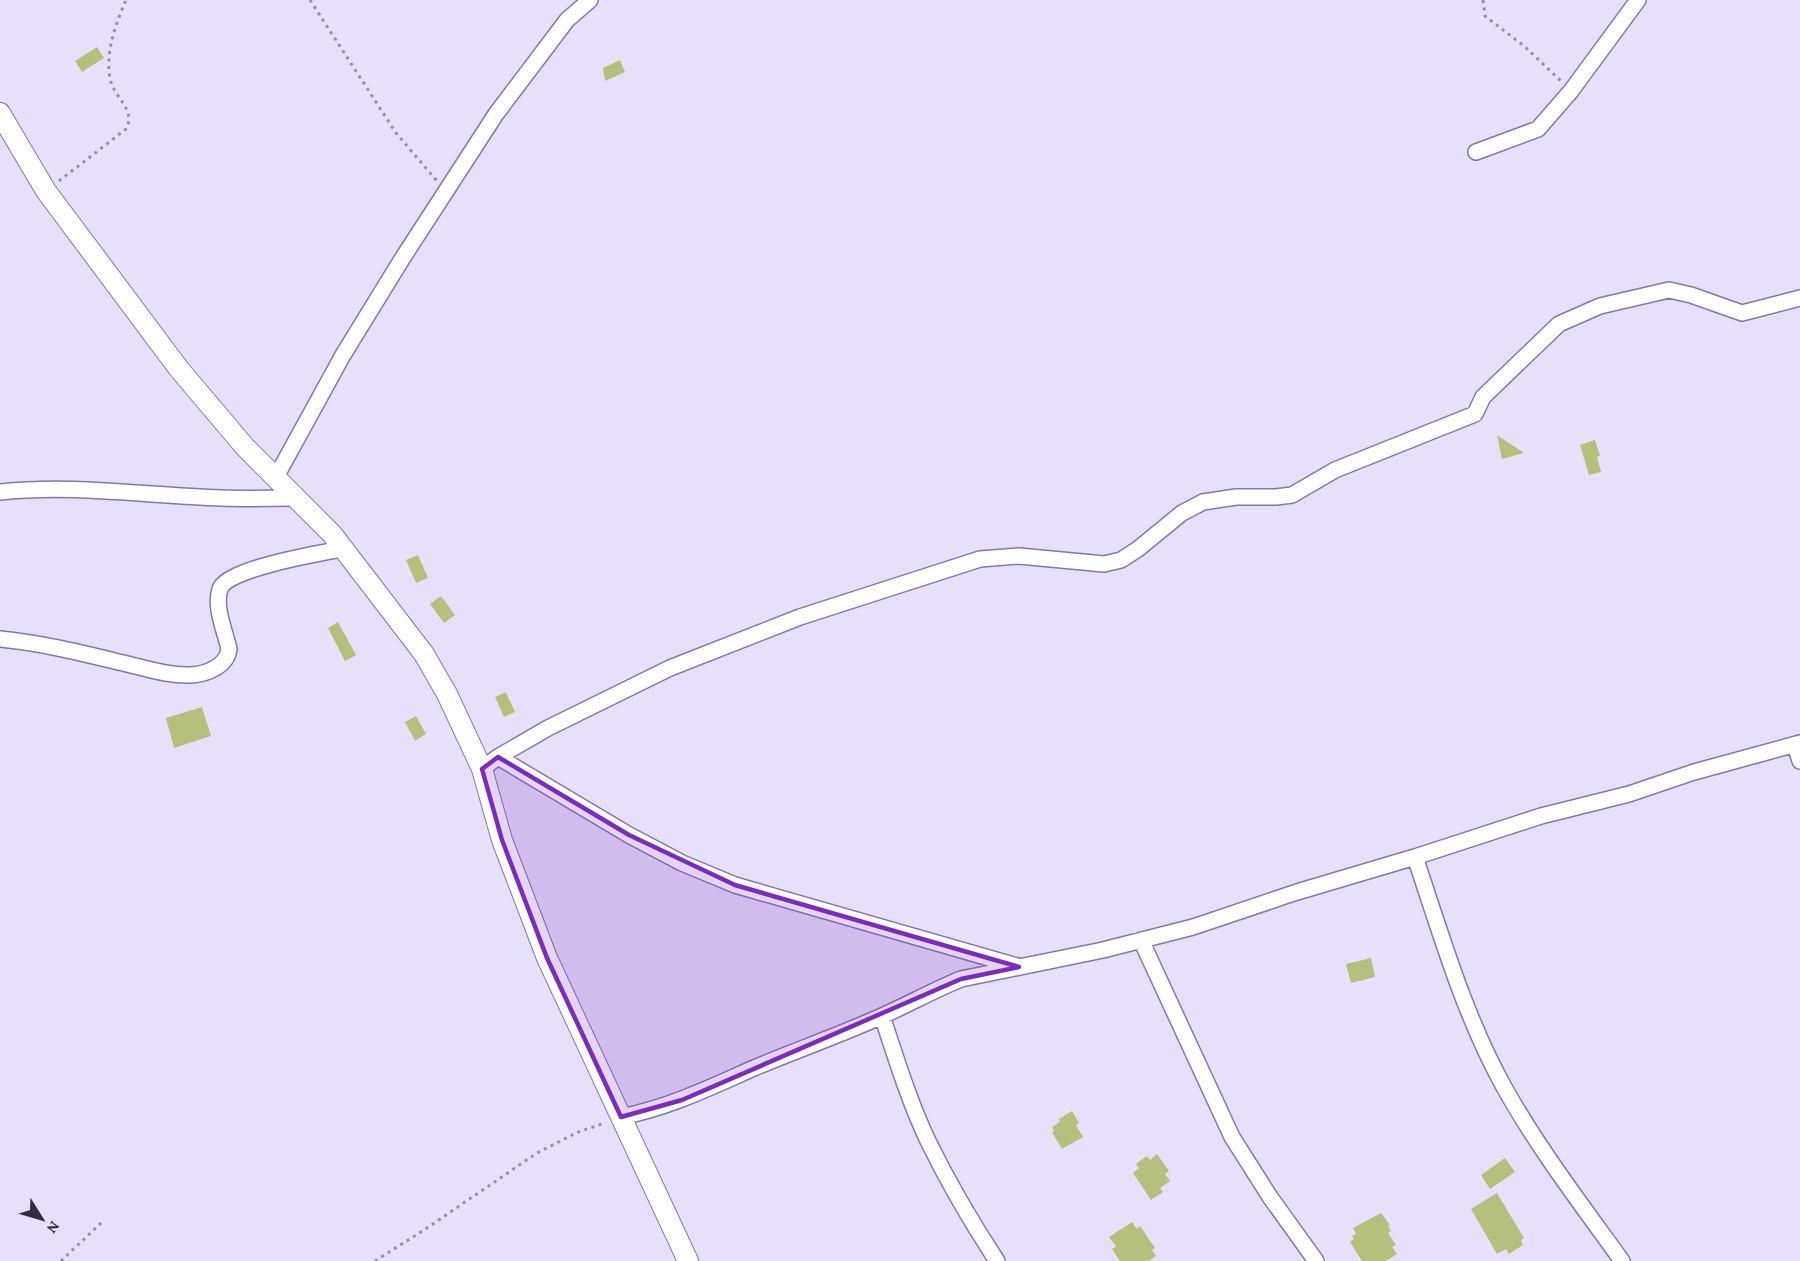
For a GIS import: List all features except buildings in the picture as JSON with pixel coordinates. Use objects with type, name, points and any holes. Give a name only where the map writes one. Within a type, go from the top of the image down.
[{"type":"street","points":[[567,20],[575,0]]},
{"type":"street","points":[[276,477],[343,355],[496,114],[567,20],[590,0]]},
{"type":"street","points":[[1476,153],[1538,129],[1571,91],[1638,0]]},
{"type":"street","points":[[0,113],[46,191],[179,369],[245,447],[332,534],[423,654],[447,694],[482,769],[502,840],[547,958],[688,1261]]},
{"type":"street","points":[[482,769],[498,757],[548,729],[670,668],[800,617],[980,559],[1019,556],[1104,564],[1121,560],[1182,513],[1203,502],[1236,496],[1283,497],[1298,492],[1335,470],[1475,414],[1483,397],[1559,324],[1600,306],[1669,290],[1691,295],[1742,313],[1800,298]]},
{"type":"street","points":[[0,492],[86,490],[222,498],[296,498]]},
{"type":"street","points":[[0,639],[55,648],[166,673],[191,675],[207,672],[220,666],[228,656],[229,649],[218,605],[220,588],[225,580],[285,561],[342,549]]},
{"type":"street","points":[[621,1117],[650,1111],[682,1100],[882,1016],[961,979],[1103,950],[1193,927],[1541,816],[1629,794],[1694,772],[1797,744],[1800,761]]},
{"type":"street","points":[[498,757],[629,835],[682,863],[735,885],[1018,967]]},
{"type":"street","points":[[1415,857],[1453,969],[1479,1036],[1503,1085],[1536,1141],[1622,1261]]},
{"type":"street","points":[[1141,940],[1232,1137],[1270,1197],[1316,1261]]},
{"type":"street","points":[[882,1016],[928,1140],[957,1195],[997,1261]]},
{"type":"path","points":[[46,191],[126,129],[130,122],[129,115],[110,80],[109,57],[114,32],[126,0]]},
{"type":"path","points":[[310,0],[396,133],[446,191]]},
{"type":"path","points":[[1482,0],[1485,16],[1524,46],[1571,91]]},
{"type":"path","points":[[375,1261],[537,1153],[578,1132],[621,1117]]},
{"type":"path","points":[[61,1261],[103,1221]]},
{"type":"highlighted area","points":[[498,757],[629,835],[735,885],[1019,967],[961,979],[682,1100],[621,1117],[547,958],[502,840],[482,769]]}]
